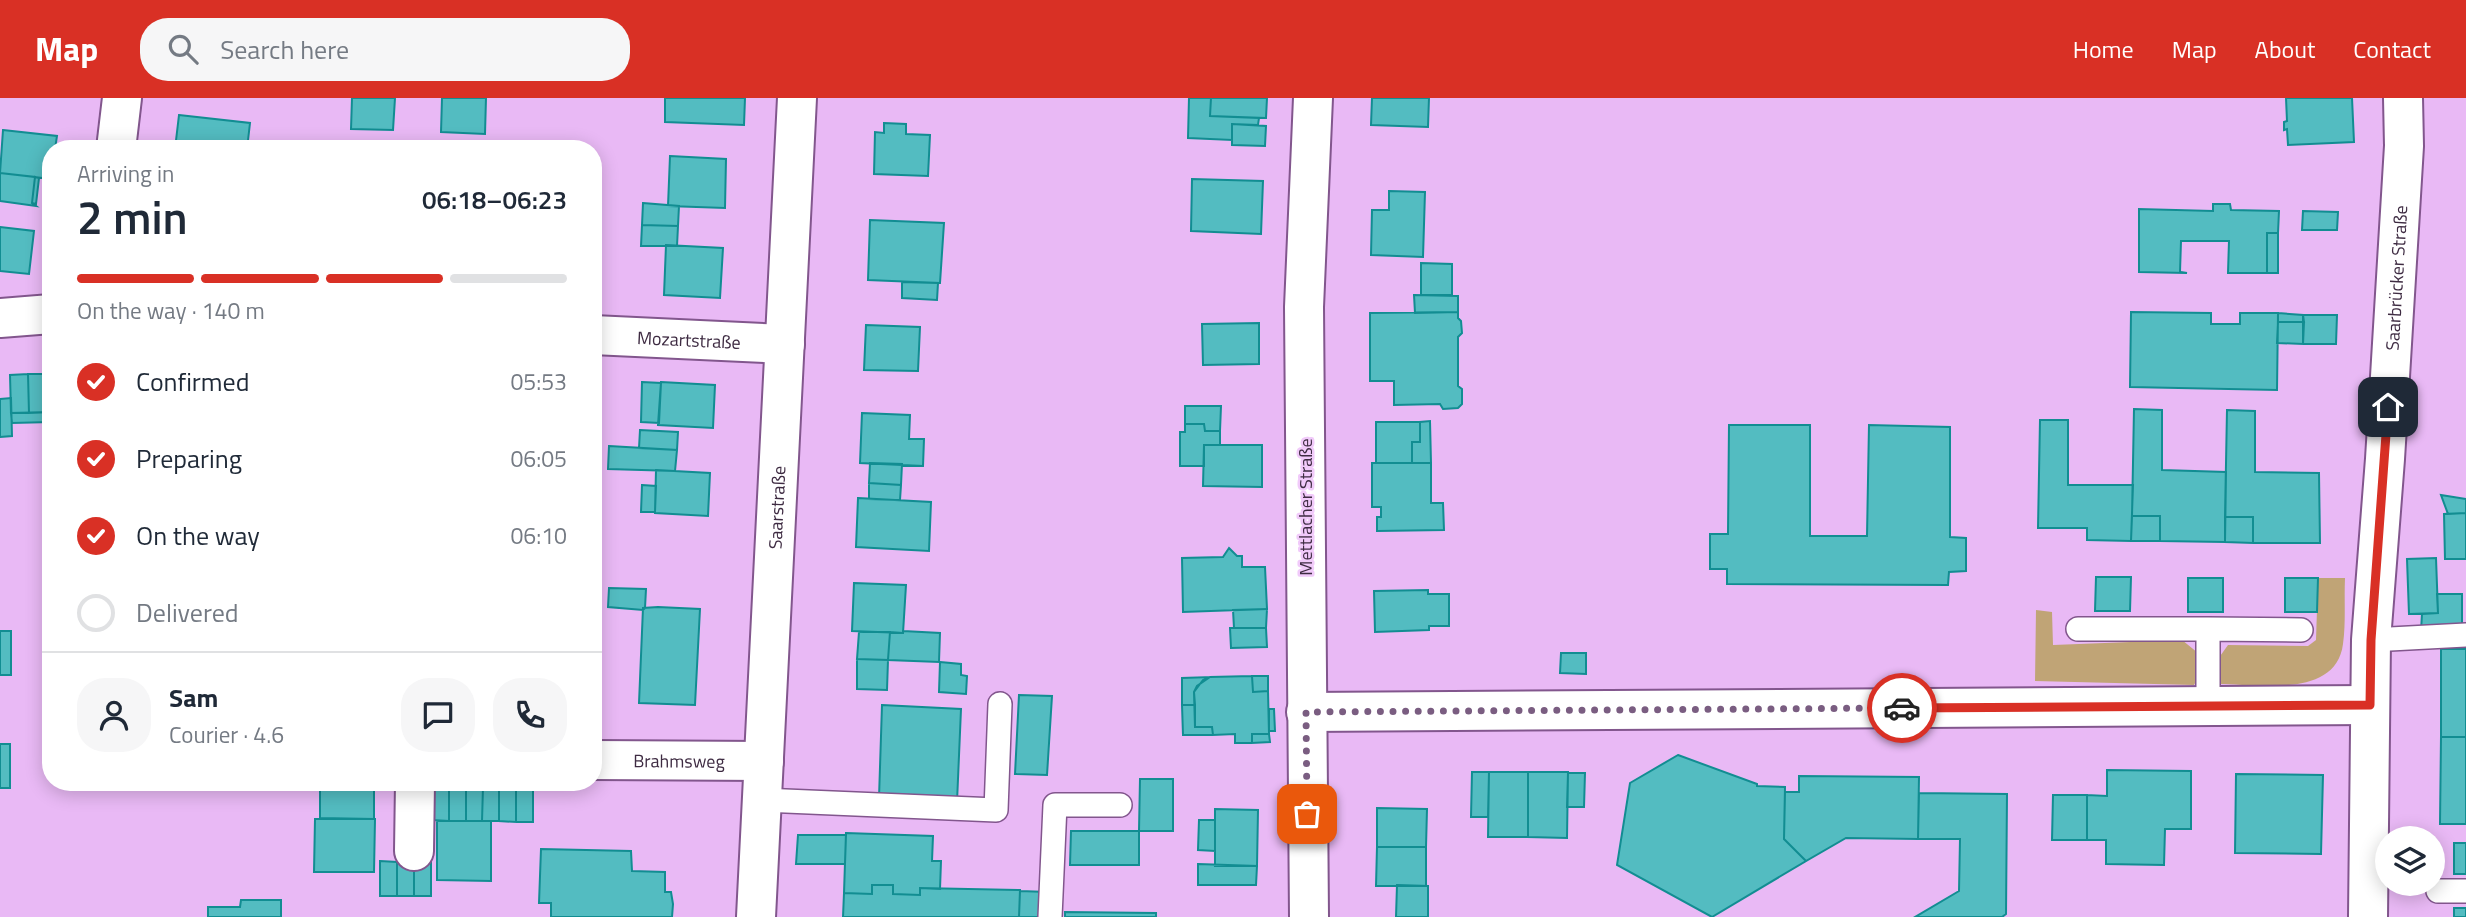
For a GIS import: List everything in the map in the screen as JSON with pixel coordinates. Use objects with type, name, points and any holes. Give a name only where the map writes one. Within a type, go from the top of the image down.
[{"type":"street","points":[[117,140],[122,98]]},
{"type":"street","name":"Saarstraße","points":[[756,917],[797,98]]},
{"type":"street","name":"Mettlacher Straße","points":[[1308,917],[1304,307],[1313,98]]},
{"type":"street","name":"Saarbrücker Straße","points":[[2368,917],[2371,640],[2403,173],[2403,98]]},
{"type":"street","points":[[0,318],[42,315]]},
{"type":"street","name":"Mozartstraße","points":[[602,335],[785,344]]},
{"type":"street","points":[[1306,712],[2370,705]]},
{"type":"street","name":"Brahmsweg","points":[[602,760],[764,761]]},
{"type":"street","points":[[414,851],[415,791]]},
{"type":"lane","points":[[2078,629],[2301,630]]},
{"type":"lane","points":[[2208,629],[2208,706]]},
{"type":"lane","points":[[2371,640],[2466,635]]},
{"type":"lane","points":[[762,800],[996,810],[1000,704]]},
{"type":"lane","points":[[1050,917],[1055,804],[1120,805]]},
{"type":"lane","points":[[2445,891],[2466,891]]},
{"type":"shaded area","points":[[2318,578],[2345,578],[2343,644],[2337,662],[2326,673],[2311,681],[2293,685],[2218,684],[2218,659],[2228,645],[2308,646],[2316,640]]},
{"type":"shaded area","points":[[2036,610],[2052,612],[2053,645],[2182,640],[2198,653],[2199,676],[2194,685],[2035,681]]},
{"type":"building","points":[[352,98],[395,98],[393,130],[351,129]]},
{"type":"building","points":[[442,98],[486,98],[485,134],[441,132]]},
{"type":"building","points":[[665,98],[745,98],[744,125],[665,122]]},
{"type":"building","points":[[1189,98],[1211,98],[1210,116],[1259,118],[1258,125],[1232,124],[1232,140],[1188,138]]},
{"type":"building","points":[[1211,98],[1267,98],[1266,118],[1210,116]]},
{"type":"building","points":[[1372,98],[1429,98],[1428,127],[1371,125]]},
{"type":"building","points":[[2286,98],[2352,98],[2354,142],[2288,145],[2287,129],[2284,130],[2284,122],[2287,121]]},
{"type":"building","points":[[179,115],[250,123],[248,140],[176,140]]},
{"type":"building","points":[[884,123],[906,124],[906,134],[930,135],[928,176],[874,174],[875,132],[884,133]]},
{"type":"building","points":[[1232,124],[1266,126],[1265,146],[1232,145]]},
{"type":"building","points":[[3,130],[57,136],[56,140],[42,140],[42,178],[0,173]]},
{"type":"building","points":[[670,156],[726,159],[725,208],[668,206]]},
{"type":"building","points":[[0,173],[35,177],[32,203],[36,206],[0,201]]},
{"type":"building","points":[[35,177],[39,178],[36,204],[32,203]]},
{"type":"building","points":[[1192,179],[1263,181],[1261,234],[1191,231]]},
{"type":"building","points":[[1389,191],[1425,192],[1423,257],[1371,255],[1372,210],[1389,210]]},
{"type":"building","points":[[643,203],[679,206],[678,226],[642,225]]},
{"type":"building","points":[[2213,204],[2230,204],[2231,210],[2279,211],[2278,233],[2267,233],[2267,273],[2228,273],[2229,241],[2181,241],[2180,272],[2187,273],[2139,272],[2139,209],[2213,211]]},
{"type":"building","points":[[2303,211],[2338,212],[2337,230],[2302,230]]},
{"type":"building","points":[[870,220],[944,223],[940,283],[868,280]]},
{"type":"building","points":[[642,225],[678,226],[677,246],[641,246]]},
{"type":"building","points":[[0,227],[34,231],[29,274],[0,271]]},
{"type":"building","points":[[2267,233],[2278,233],[2278,273],[2267,273]]},
{"type":"building","points":[[666,245],[723,248],[720,298],[664,295]]},
{"type":"building","points":[[1421,263],[1452,264],[1452,295],[1421,295]]},
{"type":"building","points":[[902,282],[938,283],[937,300],[902,298]]},
{"type":"building","points":[[1414,295],[1458,296],[1458,312],[1415,313]]},
{"type":"building","points":[[1458,312],[1462,333],[1458,337],[1458,386],[1462,389],[1462,404],[1458,408],[1443,409],[1440,404],[1394,405],[1394,381],[1370,381],[1370,313]]},
{"type":"building","points":[[2131,312],[2211,313],[2211,324],[2240,324],[2240,313],[2278,313],[2277,390],[2130,387]]},
{"type":"building","points":[[2278,313],[2303,315],[2304,322],[2278,322]]},
{"type":"building","points":[[2303,315],[2337,315],[2336,344],[2303,344]]},
{"type":"building","points":[[2278,322],[2304,322],[2303,344],[2277,343]]},
{"type":"building","points":[[1259,323],[1259,364],[1203,365],[1202,324]]},
{"type":"building","points":[[866,325],[920,327],[918,371],[864,370]]},
{"type":"building","points":[[28,374],[42,374],[42,412],[29,413]]},
{"type":"building","points":[[28,374],[29,413],[11,413],[10,375]]},
{"type":"building","points":[[642,382],[661,383],[659,423],[641,422]]},
{"type":"building","points":[[661,382],[715,385],[713,428],[658,425]]},
{"type":"building","points":[[11,398],[12,436],[0,437],[0,399]]},
{"type":"building","points":[[1185,406],[1221,406],[1220,431],[1205,431],[1204,424],[1185,424]]},
{"type":"building","points":[[2134,409],[2162,410],[2162,470],[2226,472],[2225,542],[2160,541],[2160,516],[2132,516]]},
{"type":"building","points":[[2227,410],[2255,411],[2255,472],[2319,473],[2320,543],[2253,543],[2253,517],[2225,517]]},
{"type":"building","points":[[42,412],[42,422],[12,423],[11,413]]},
{"type":"building","points":[[862,413],[910,415],[909,439],[924,439],[923,466],[860,463]]},
{"type":"building","points":[[2040,420],[2068,420],[2068,485],[2133,485],[2131,541],[2087,540],[2087,528],[2038,528]]},
{"type":"building","points":[[1430,421],[1431,463],[1412,463],[1412,442],[1420,442],[1420,422]]},
{"type":"building","points":[[1376,422],[1420,422],[1420,442],[1412,442],[1412,463],[1376,463]]},
{"type":"building","points":[[1185,424],[1204,424],[1205,431],[1220,431],[1220,445],[1204,445],[1204,466],[1180,466],[1180,432],[1185,432]]},
{"type":"building","points":[[1729,425],[1810,425],[1810,536],[1867,536],[1869,425],[1950,427],[1950,537],[1966,538],[1966,571],[1949,572],[1948,585],[1727,584],[1727,569],[1710,569],[1710,534],[1728,534]]},
{"type":"building","points":[[640,430],[678,432],[677,450],[639,448]]},
{"type":"building","points":[[1204,445],[1262,445],[1262,487],[1203,486]]},
{"type":"building","points":[[609,446],[677,450],[675,471],[608,469]]},
{"type":"building","points":[[870,463],[902,464],[901,485],[869,483]]},
{"type":"building","points":[[1372,463],[1431,463],[1431,503],[1443,503],[1444,530],[1377,531],[1377,517],[1381,517],[1381,507],[1372,507]]},
{"type":"building","points":[[656,470],[710,473],[708,516],[655,513]]},
{"type":"building","points":[[869,483],[901,485],[900,500],[869,499]]},
{"type":"building","points":[[642,485],[656,486],[655,512],[641,512]]},
{"type":"building","points":[[2441,495],[2466,499],[2466,513],[2448,514]]},
{"type":"building","points":[[858,498],[931,502],[929,551],[856,547]]},
{"type":"building","points":[[2466,513],[2466,559],[2445,559],[2444,514]]},
{"type":"building","points":[[2132,516],[2160,516],[2160,541],[2131,541]]},
{"type":"building","points":[[2225,517],[2253,517],[2253,543],[2225,542]]},
{"type":"building","points":[[1229,548],[1237,556],[1242,556],[1242,567],[1265,567],[1267,609],[1183,612],[1182,558],[1223,557]]},
{"type":"building","points":[[2436,558],[2438,613],[2409,614],[2407,559]]},
{"type":"building","points":[[2096,577],[2131,577],[2130,611],[2095,611]]},
{"type":"building","points":[[2188,578],[2223,578],[2223,612],[2188,612]]},
{"type":"building","points":[[2285,578],[2318,578],[2317,612],[2285,612]]},
{"type":"building","points":[[854,583],[906,585],[903,633],[852,631]]},
{"type":"building","points":[[609,588],[646,589],[645,608],[608,607]]},
{"type":"building","points":[[1428,590],[1428,594],[1449,594],[1449,626],[1429,626],[1429,630],[1375,632],[1374,591]]},
{"type":"building","points":[[2437,594],[2462,594],[2462,631],[2421,631],[2422,614],[2438,613]]},
{"type":"building","points":[[643,608],[700,609],[695,705],[639,703]]},
{"type":"building","points":[[1267,609],[1266,628],[1234,628],[1233,610]]},
{"type":"building","points":[[1230,628],[1266,628],[1267,647],[1231,648]]},
{"type":"building","points":[[0,631],[11,631],[11,675],[0,675]]},
{"type":"building","points":[[859,632],[890,632],[888,660],[857,659]]},
{"type":"building","points":[[890,632],[940,633],[939,662],[888,660]]},
{"type":"building","points":[[2441,649],[2466,649],[2466,737],[2441,737]]},
{"type":"building","points":[[1561,653],[1586,653],[1586,674],[1560,673]]},
{"type":"building","points":[[857,659],[888,660],[887,690],[857,689]]},
{"type":"building","points":[[940,662],[961,664],[961,675],[967,676],[966,694],[939,692]]},
{"type":"building","points":[[1252,676],[1253,692],[1268,691],[1269,734],[1252,734],[1252,743],[1235,743],[1235,734],[1213,735],[1212,727],[1195,727],[1194,692],[1203,680],[1210,677]]},
{"type":"building","points":[[1252,676],[1268,676],[1268,691],[1253,692]]},
{"type":"building","points":[[1210,677],[1197,686],[1194,692],[1195,705],[1182,705],[1182,678]]},
{"type":"building","points":[[1019,695],[1052,696],[1047,775],[1015,774]]},
{"type":"building","points":[[882,705],[961,709],[957,802],[879,798]]},
{"type":"building","points":[[1182,705],[1195,705],[1195,727],[1212,727],[1213,735],[1183,735]]},
{"type":"building","points":[[1269,709],[1274,709],[1275,731],[1269,731]]},
{"type":"building","points":[[1252,734],[1269,734],[1270,742],[1252,743]]},
{"type":"building","points":[[2441,737],[2466,737],[2466,824],[2440,824]]},
{"type":"building","points":[[0,744],[10,744],[10,788],[0,788]]},
{"type":"building","points":[[1678,755],[1757,786],[1785,787],[1784,839],[1806,861],[1712,917],[1617,865],[1630,783]]},
{"type":"building","points":[[2107,770],[2191,771],[2191,829],[2165,829],[2164,865],[2106,864],[2106,840],[2087,840],[2087,795],[2107,796]]},
{"type":"building","points":[[1472,772],[1489,772],[1488,817],[1471,817]]},
{"type":"building","points":[[1489,772],[1528,772],[1528,837],[1488,837]]},
{"type":"building","points":[[1528,772],[1568,772],[1567,838],[1528,837]]},
{"type":"building","points":[[1568,773],[1585,773],[1584,807],[1567,807]]},
{"type":"building","points":[[2236,774],[2323,775],[2321,854],[2235,853]]},
{"type":"building","points":[[1799,776],[1919,777],[1918,839],[1846,838],[1806,861],[1784,839],[1785,792],[1799,792]]},
{"type":"building","points":[[1140,779],[1173,779],[1173,831],[1139,831]]},
{"type":"building","points":[[320,791],[374,791],[374,819],[320,818]]},
{"type":"building","points":[[432,791],[449,791],[449,821],[432,820]]},
{"type":"building","points":[[449,791],[466,791],[466,821],[449,821]]},
{"type":"building","points":[[466,791],[483,791],[482,821],[466,821]]},
{"type":"building","points":[[483,791],[499,791],[499,821],[482,821]]},
{"type":"building","points":[[499,791],[516,791],[516,822],[499,821]]},
{"type":"building","points":[[516,791],[533,791],[533,822],[516,822]]},
{"type":"building","points":[[1919,793],[2007,794],[2006,914],[2002,917],[1915,917],[1959,891],[1960,839],[1918,839]]},
{"type":"building","points":[[2053,795],[2087,795],[2087,840],[2052,840]]},
{"type":"building","points":[[1377,808],[1427,809],[1426,847],[1377,847]]},
{"type":"building","points":[[1215,809],[1258,810],[1257,866],[1215,866]]},
{"type":"building","points":[[315,819],[375,819],[374,872],[314,872]]},
{"type":"building","points":[[1199,820],[1215,820],[1215,851],[1198,850]]},
{"type":"building","points":[[437,821],[491,821],[491,881],[437,880]]},
{"type":"building","points":[[1071,831],[1139,831],[1139,865],[1070,865]]},
{"type":"building","points":[[846,833],[933,836],[932,861],[941,861],[940,889],[920,888],[920,895],[893,894],[893,885],[872,885],[872,894],[844,893]]},
{"type":"building","points":[[798,835],[846,835],[845,864],[796,864]]},
{"type":"building","points":[[2454,843],[2466,843],[2466,874],[2454,874]]},
{"type":"building","points":[[1377,847],[1426,847],[1426,886],[1376,886]]},
{"type":"building","points":[[541,849],[631,851],[632,871],[665,872],[665,892],[671,892],[672,917],[551,917],[551,903],[539,903]]},
{"type":"building","points":[[380,861],[397,862],[397,896],[380,896]]},
{"type":"building","points":[[397,862],[414,862],[414,896],[397,896]]},
{"type":"building","points":[[414,862],[431,862],[431,896],[414,896]]},
{"type":"building","points":[[1198,864],[1257,866],[1256,885],[1198,885]]},
{"type":"building","points":[[872,885],[893,885],[893,894],[920,895],[920,888],[1020,890],[1019,917],[843,917],[844,893],[872,894]]},
{"type":"building","points":[[1397,885],[1428,886],[1428,917],[1396,917]]},
{"type":"building","points":[[1020,891],[1047,892],[1046,917],[1019,917]]},
{"type":"building","points":[[241,900],[281,900],[281,917],[208,917],[208,907],[240,907]]},
{"type":"building","points":[[2454,908],[2466,908],[2466,917],[2454,917]]},
{"type":"building","points":[[1065,912],[1156,913],[1156,917],[1065,917]]},
{"type":"way so far","points":[[1307,814],[1306,712],[1902,708]]},
{"type":"route","points":[[1902,708],[2370,705],[2371,640],[2388,407]]}]
